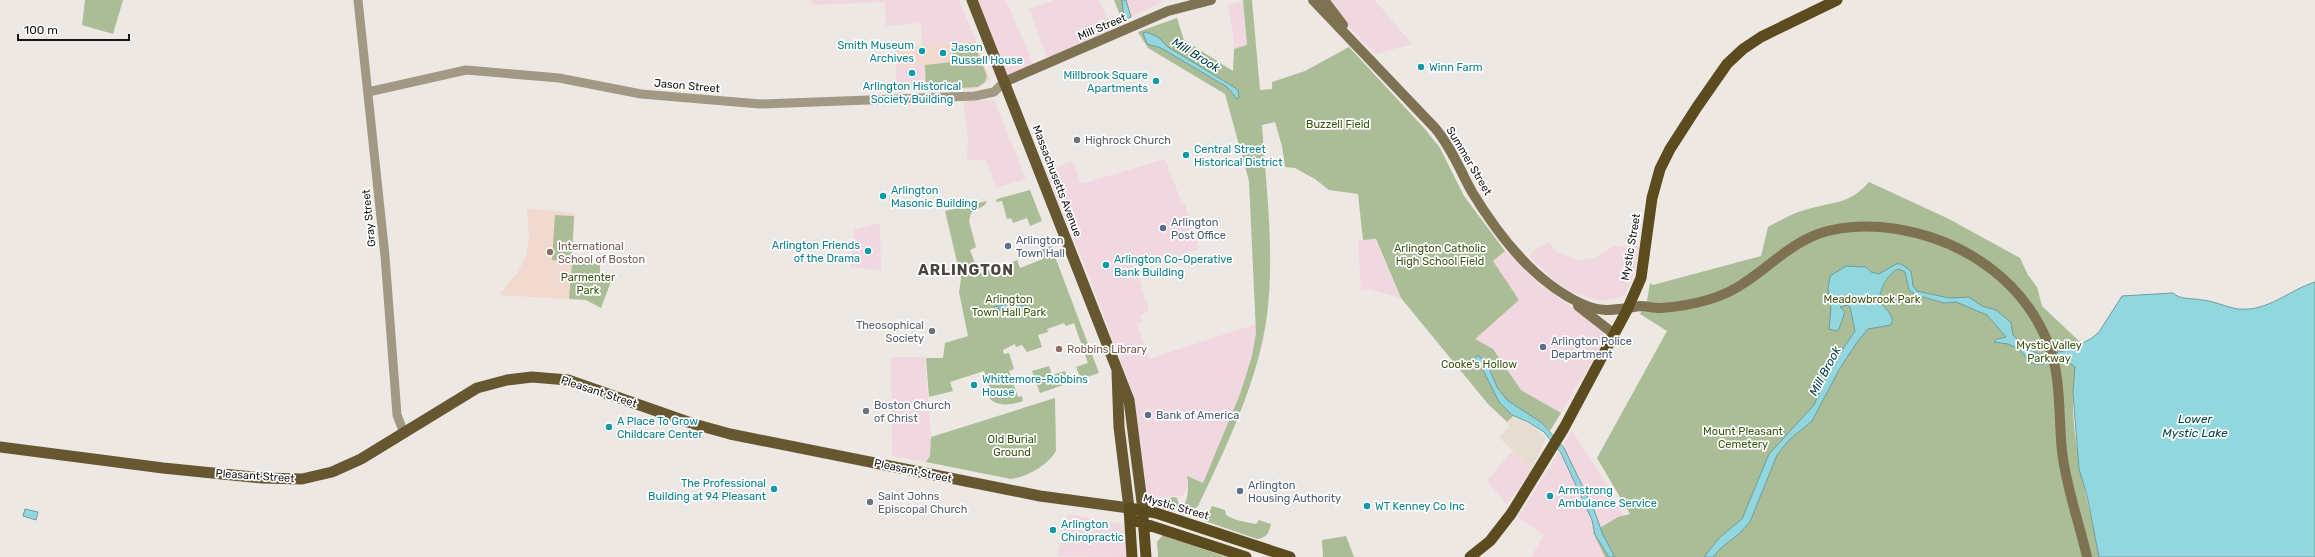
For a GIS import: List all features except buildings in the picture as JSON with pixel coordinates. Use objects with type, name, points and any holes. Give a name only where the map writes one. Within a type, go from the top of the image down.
[{"type":"highway","name":"Mystic Street","points":[[1470,557],[1486,544],[1499,530],[1552,449],[1627,310],[1641,278],[1652,198],[1660,169],[1676,139],[1706,93],[1727,64],[1752,43],[1837,0]]},
{"type":"highway","name":"Mystic Street","points":[[1129,514],[1142,510],[1156,512],[1271,554],[1290,557]]},
{"type":"highway","name":"Massachusetts Avenue","points":[[1142,510],[1146,557]]},
{"type":"highway","name":"Mystic Street","points":[[1129,514],[1143,523],[1246,557]]},
{"type":"highway","name":"Massachusetts Avenue","points":[[1129,514],[1132,557]]},
{"type":"main road","name":"Massachusetts Avenue","points":[[972,0],[1131,409],[1142,510]]},
{"type":"main road","name":"Mill Street","points":[[1004,82],[1168,11],[1211,0]]},
{"type":"main road","name":"Summer Street","points":[[1313,0],[1327,16],[1359,46],[1442,137],[1478,200],[1519,256],[1538,275],[1614,334]]},
{"type":"main road","name":"Summer Street","points":[[1324,0],[1359,46]]},
{"type":"main road","points":[[1627,310],[1641,306],[1655,308],[1680,306],[1721,295],[1743,284],[1785,251],[1806,239],[1837,229],[1870,226],[1911,232],[1942,241],[1983,262],[2007,281],[2022,299],[2039,325],[2056,367],[2065,467],[2087,557]]},
{"type":"main road","name":"Summer Street","points":[[1556,289],[1579,302],[1597,309],[1627,310]]},
{"type":"main road","name":"Massachusetts Avenue","points":[[1117,372],[1119,427],[1129,514]]},
{"type":"main road","name":"Pleasant Street","points":[[0,447],[163,468],[287,480],[317,477],[361,459],[477,388],[507,380],[550,377],[568,380],[694,424],[730,434],[1011,491],[1118,508]]},
{"type":"main road","name":"Mystic Street","points":[[1118,508],[1129,514]]},
{"type":"street","name":"Gray Street","points":[[358,0],[389,300],[397,415],[404,433]]},
{"type":"street","name":"Jason Street","points":[[368,92],[466,70],[559,78],[641,94],[760,104],[975,96],[994,92],[1004,82]]},
{"type":"shaded area","points":[[811,0],[959,0],[976,41],[922,46],[921,23],[886,26],[885,2],[812,5]]},
{"type":"shaded area","points":[[972,0],[1006,0],[1035,68],[1004,82]]},
{"type":"shaded area","points":[[1054,0],[1099,0],[1114,34],[1049,62],[1029,9]]},
{"type":"shaded area","points":[[1126,0],[1161,0],[1162,2],[1131,17]]},
{"type":"shaded area","points":[[1330,0],[1375,0],[1412,44],[1375,54],[1342,19]]},
{"type":"shaded area","points":[[1243,1],[1247,45],[1234,49],[1233,32],[1227,5]]},
{"type":"shaded area","points":[[976,41],[990,80],[976,89],[925,90],[924,65],[896,66],[895,48]]},
{"type":"shaded area","points":[[924,65],[925,90],[896,93],[896,66]]},
{"type":"shaded area","points":[[994,100],[1026,179],[996,188],[986,160],[967,160],[968,138],[963,101]]},
{"type":"shaded area","points":[[1165,159],[1181,201],[1185,204],[1199,249],[1136,268],[1149,311],[1140,315],[1142,322],[1137,324],[1149,359],[1256,324],[1256,333],[1252,356],[1240,394],[1203,483],[1187,477],[1188,486],[1182,496],[1161,497],[1158,501],[1149,504],[1134,396],[1090,279],[1046,171],[1073,161],[1081,184]]},
{"type":"shaded area","name":"International School of Boston","points":[[527,208],[575,213],[569,299],[499,295],[518,272],[526,255],[529,238]]},
{"type":"shaded area","points":[[880,223],[881,270],[850,267],[854,230]]},
{"type":"shaded area","points":[[1358,240],[1375,240],[1401,298],[1368,289],[1361,291]]},
{"type":"shaded area","points":[[1549,242],[1554,251],[1579,261],[1594,258],[1614,246],[1639,246],[1635,270],[1625,295],[1614,299],[1601,301],[1571,292],[1554,280],[1530,257],[1534,250]]},
{"type":"shaded area","points":[[1505,251],[1537,282],[1603,330],[1605,340],[1561,413],[1521,390],[1493,350],[1474,339],[1519,300],[1493,261]]},
{"type":"shaded area","points":[[891,357],[925,357],[931,437],[930,457],[926,462],[892,456]]},
{"type":"shaded area","points":[[1514,417],[1534,427],[1546,438],[1531,470],[1499,437],[1509,427],[1507,422]]},
{"type":"shaded area","points":[[1572,431],[1602,476],[1624,516],[1618,517],[1597,539],[1605,557],[1531,557],[1544,535],[1518,517]]},
{"type":"shaded area","points":[[1512,451],[1531,470],[1507,505],[1487,481]]},
{"type":"shaded area","points":[[1068,514],[1123,524],[1127,557],[1057,556]]},
{"type":"green space","points":[[85,0],[123,0],[113,34],[82,25]]},
{"type":"green space","points":[[1114,0],[1126,0],[1131,17],[1122,20]]},
{"type":"green space","points":[[1243,0],[1252,0],[1260,90],[1272,89],[1272,82],[1305,71],[1349,47],[1424,128],[1440,148],[1464,196],[1505,251],[1493,261],[1519,300],[1475,339],[1493,349],[1521,390],[1561,413],[1550,431],[1542,423],[1520,410],[1507,422],[1488,404],[1401,298],[1376,239],[1363,240],[1358,194],[1329,190],[1315,179],[1295,168],[1285,167],[1282,146],[1275,122],[1262,125],[1269,220],[1270,268],[1267,315],[1257,364],[1240,413],[1198,506],[1194,509],[1186,511],[1164,506],[1166,500],[1173,497],[1177,498],[1179,505],[1185,504],[1188,491],[1187,476],[1203,483],[1240,394],[1252,356],[1256,333],[1249,181],[1225,94],[1148,48],[1138,32],[1177,18],[1184,40],[1233,71],[1234,49],[1247,45]]},
{"type":"green space","points":[[974,43],[987,76],[985,82],[978,87],[926,90],[925,65],[953,62],[952,45]]},
{"type":"green space","name":"Mount Pleasant Cemetery","points":[[1869,182],[1949,219],[2020,258],[2028,275],[2037,287],[2042,306],[2081,343],[2075,370],[2073,397],[2074,423],[2082,477],[2099,557],[1605,557],[1593,532],[1618,517],[1630,514],[1597,458],[1667,331],[1640,314],[1647,301],[1650,283],[1653,285],[1761,256],[1768,227],[1800,211],[1847,199],[1861,190]]},
{"type":"green space","points":[[1030,190],[1042,221],[1030,226],[1027,218],[1013,223],[1011,218],[1007,219],[1002,201],[996,202],[997,199]]},
{"type":"green space","name":"Arlington Town Hall Park","points":[[987,201],[985,205],[971,213],[969,221],[976,247],[970,250],[979,274],[993,268],[994,270],[1017,260],[1020,268],[1043,259],[1040,250],[1051,246],[1099,373],[1081,379],[1076,367],[1088,363],[1074,323],[1066,326],[1064,323],[1047,329],[1048,332],[1038,335],[1042,347],[1027,352],[1022,345],[1016,347],[1015,344],[1003,350],[1004,354],[1009,353],[1014,369],[1009,371],[1018,397],[1022,396],[1023,401],[1007,405],[996,403],[988,397],[985,391],[990,389],[984,371],[950,382],[953,391],[929,397],[926,358],[943,358],[945,343],[968,336],[959,292],[961,279],[945,211]]},
{"type":"green space","name":"Parmenter Park","points":[[555,215],[574,216],[572,258],[600,265],[600,272],[613,276],[601,308],[586,300],[569,299],[572,262],[552,260]]},
{"type":"green space","points":[[1049,366],[1052,375],[1065,371],[1069,383],[1040,393],[1032,371]]},
{"type":"green space","name":"Old Burial Ground","points":[[1055,398],[1056,451],[1042,466],[1024,476],[1011,479],[926,462],[930,456],[931,437]]},
{"type":"green space","points":[[1212,506],[1225,510],[1226,515],[1237,520],[1256,524],[1259,520],[1271,524],[1268,532],[1265,536],[1257,539],[1205,521]]},
{"type":"green space","points":[[1163,535],[1226,557],[1158,557],[1157,542]]},
{"type":"green space","points":[[1346,536],[1354,557],[1323,557],[1322,540]]},
{"type":"water","points":[[1122,0],[1126,0],[1131,17],[1124,20]]},
{"type":"water","points":[[1146,32],[1158,37],[1168,47],[1234,87],[1238,90],[1239,97],[1237,99],[1227,87],[1161,48],[1147,44],[1143,33]]},
{"type":"water","name":"Lower Mystic Lake","points":[[1896,264],[1901,264],[1911,271],[1913,286],[1917,291],[1949,298],[1969,297],[1982,306],[1996,310],[2011,323],[2013,335],[2024,346],[2038,354],[2046,355],[2072,349],[2092,338],[2099,332],[2122,296],[2173,293],[2183,298],[2206,301],[2238,309],[2249,309],[2269,304],[2315,282],[2315,557],[2099,557],[2087,495],[2079,469],[2073,393],[2075,367],[2071,364],[2060,362],[2042,364],[2031,363],[2019,349],[2008,344],[1994,342],[1997,339],[2006,337],[1987,315],[1956,302],[1944,303],[1916,295],[1909,290],[1905,272],[1899,269],[1892,273],[1885,282],[1880,296],[1880,300],[1891,315],[1891,325],[1868,329],[1858,341],[1840,368],[1812,421],[1789,440],[1777,455],[1750,522],[1713,557],[1704,557],[1720,537],[1742,519],[1769,454],[1814,405],[1830,368],[1855,331],[1850,307],[1847,305],[1840,307],[1845,312],[1839,329],[1836,331],[1829,329],[1831,308],[1828,290],[1830,276],[1846,266],[1866,267],[1871,272],[1879,274]]},
{"type":"water","points":[[1025,300],[1026,305],[994,309],[994,307]]},
{"type":"water","points":[[1478,355],[1488,366],[1497,387],[1507,400],[1542,423],[1564,448],[1594,510],[1603,535],[1615,557],[1609,557],[1595,535],[1592,520],[1561,453],[1544,432],[1528,422],[1512,415],[1499,402],[1482,368],[1474,359]]},
{"type":"water","points":[[25,509],[38,512],[36,520],[23,516]]},
{"type":"place","name":"Smith Museum Archives","points":[[922,51]]},
{"type":"place","name":"Jason Russell House","points":[[943,53]]},
{"type":"place","name":"Winn Farm","points":[[1421,67]]},
{"type":"place","name":"Arlington Historical Society Building","points":[[912,73]]},
{"type":"place","name":"Millbrook Square Apartments","points":[[1156,81]]},
{"type":"place","name":"Highrock Church","points":[[1077,140]]},
{"type":"place","name":"Central Street Historical District","points":[[1186,155]]},
{"type":"place","name":"Arlington Masonic Building","points":[[883,196]]},
{"type":"place","name":"Arlington Post Office","points":[[1163,228]]},
{"type":"place","name":"Arlington Town Hall","points":[[1008,246]]},
{"type":"place","name":"Arlington Friends of the Drama","points":[[868,251]]},
{"type":"place","name":"International School of Boston","points":[[550,252]]},
{"type":"place","name":"Arlington Co-Operative Bank Building","points":[[1106,265]]},
{"type":"place","name":"Theosophical Society","points":[[932,331]]},
{"type":"place","name":"Arlington Police Department","points":[[1543,347]]},
{"type":"place","name":"Robbins Library","points":[[1059,349]]},
{"type":"place","name":"Whittemore-Robbins House","points":[[974,385]]},
{"type":"place","name":"Boston Church of Christ","points":[[866,411]]},
{"type":"place","name":"Bank of America","points":[[1148,415]]},
{"type":"place","name":"A Place To Grow Childcare Center","points":[[609,427]]},
{"type":"place","name":"The Professional Building at 94 Pleasant","points":[[774,489]]},
{"type":"place","name":"Arlington Housing Authority","points":[[1240,491]]},
{"type":"place","name":"Armstrong Ambulance Service","points":[[1550,496]]},
{"type":"place","name":"Saint Johns Episcopal Church","points":[[870,502]]},
{"type":"place","name":"WT Kenney Co Inc","points":[[1367,506]]},
{"type":"place","name":"Arlington Chiropractic","points":[[1053,530]]},
{"type":"district","name":"ARLINGTON","points":[[966,270]]},
{"type":"water label","name":"Mill Brook","points":[[1196,55]]},
{"type":"water label","name":"Mill Brook","points":[[1825,371]]},
{"type":"park label","name":"Buzzell Field","points":[[1338,124]]},
{"type":"park label","name":"Arlington Catholic High School Field","points":[[1440,254]]},
{"type":"park label","name":"Meadowbrook Park","points":[[1872,299]]},
{"type":"park label","name":"Mystic Valley Parkway","points":[[2049,351]]},
{"type":"park label","name":"Cooke's Hollow","points":[[1479,364]]}]
